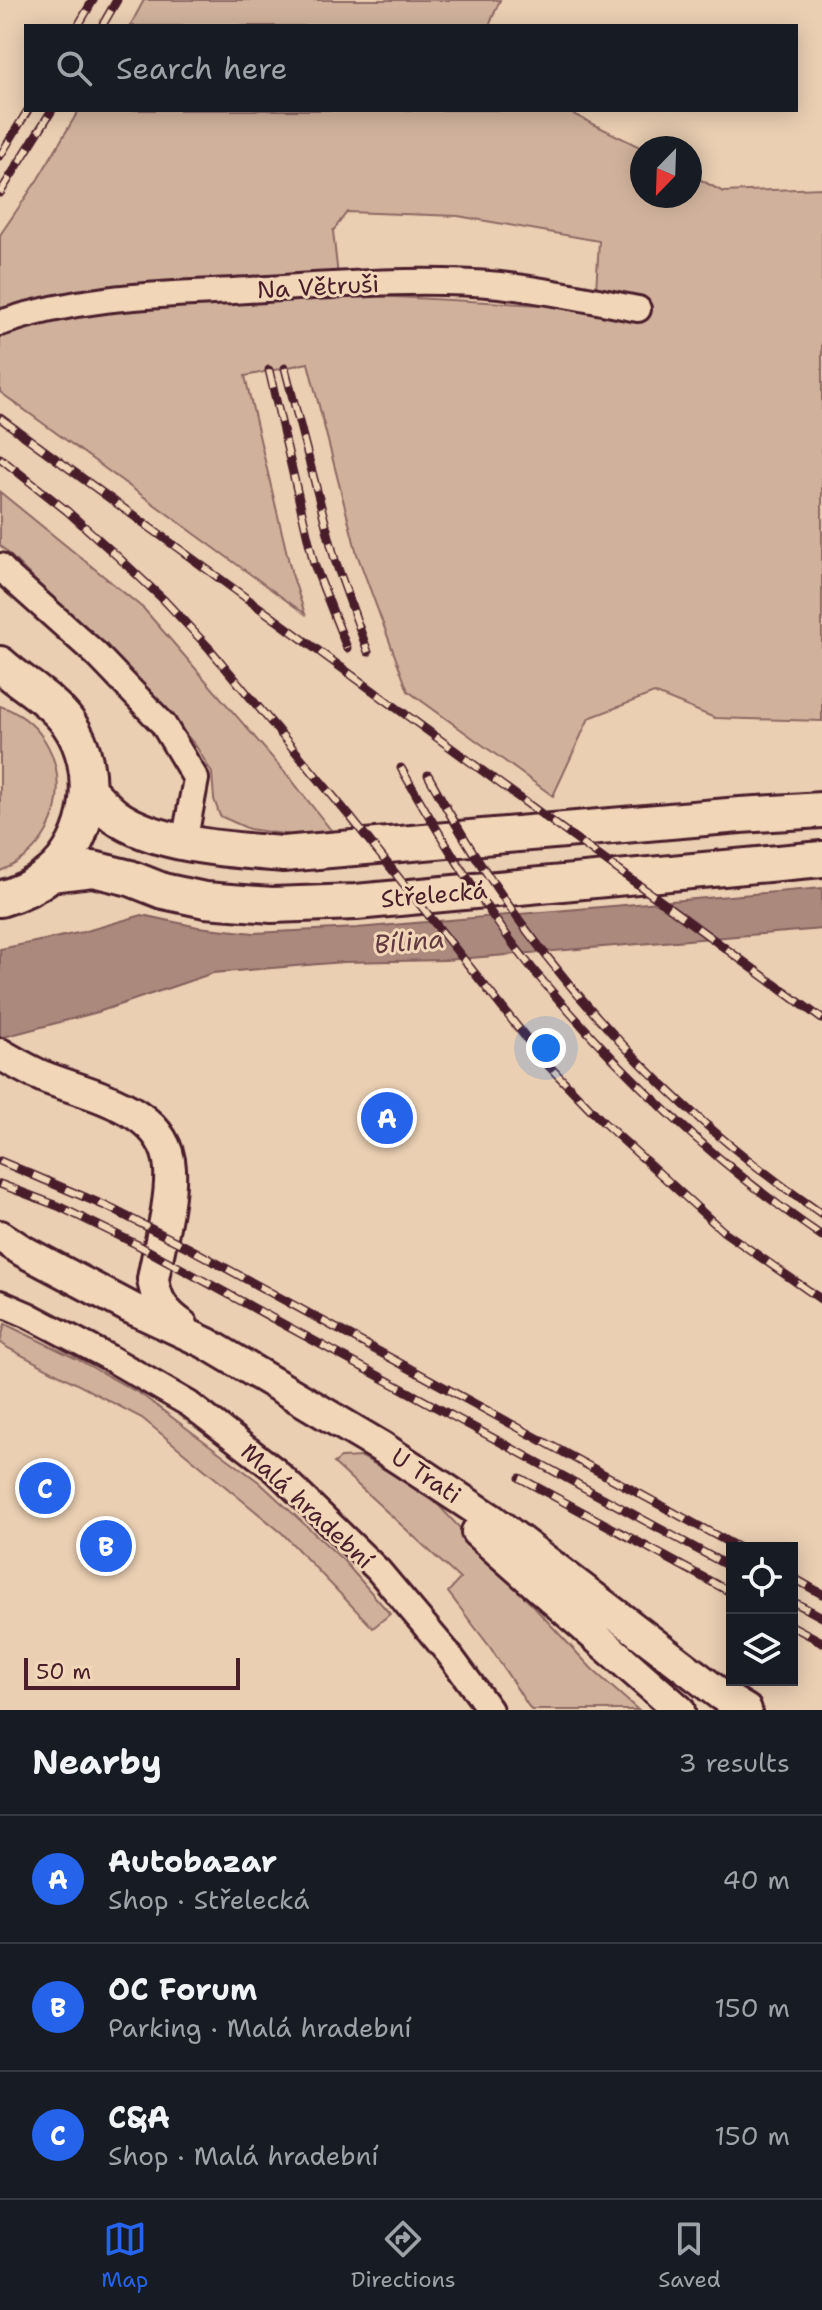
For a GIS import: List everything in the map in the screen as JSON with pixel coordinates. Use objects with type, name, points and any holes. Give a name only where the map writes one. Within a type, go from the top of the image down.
[{"type":"main road","name":"Střelecká","points":[[7,674],[48,700],[70,726],[84,757],[88,790],[83,822],[70,850],[18,894]]},
{"type":"main road","points":[[88,790],[116,817],[145,831],[218,849],[283,854],[822,810]]},
{"type":"main road","name":"Střelecká","points":[[18,894],[93,869],[130,878],[163,891],[205,900],[272,905],[356,902],[822,859]]},
{"type":"street","name":"Na Větruši","points":[[0,323],[64,305],[121,297],[369,283],[500,285],[638,309]]},
{"type":"street","points":[[0,566],[96,654],[163,724],[196,779],[184,843]]},
{"type":"street","points":[[0,1054],[41,1076],[120,1106],[153,1127],[162,1139],[171,1177],[153,1279],[161,1306],[173,1319],[206,1343],[383,1448]]},
{"type":"street","points":[[0,1075],[21,1073],[41,1076]]},
{"type":"street","points":[[0,1236],[131,1308],[206,1343]]},
{"type":"street","name":"Malá hradební","points":[[0,1303],[108,1357],[189,1404],[275,1470],[378,1570],[448,1653],[490,1710]]},
{"type":"street","name":"U Trati","points":[[383,1448],[679,1710]]},
{"type":"street","name":"U Trati","points":[[383,1448],[491,1519],[721,1695],[746,1710]]},
{"type":"shaded area","points":[[144,0],[500,0],[490,24],[131,24]]},
{"type":"shaded area","points":[[78,112],[569,112],[630,142],[630,208],[702,208],[702,181],[723,192],[822,188],[822,721],[715,718],[654,693],[589,718],[553,796],[408,691],[357,554],[308,363],[245,376],[291,571],[305,614],[0,392],[0,235]],"holes":[[[347,212],[458,216],[599,241],[595,308],[340,294],[333,231]]]},
{"type":"shaded area","points":[[0,492],[144,609],[290,778],[334,834],[297,836],[249,829],[220,816],[214,799],[212,773],[196,746],[0,545]]},
{"type":"shaded area","points":[[0,706],[26,719],[44,739],[54,762],[58,788],[54,813],[43,837],[25,857],[0,871]]},
{"type":"shaded area","points":[[5,1324],[142,1395],[259,1482],[343,1560],[390,1614],[373,1628],[282,1533],[142,1418],[0,1342]]},
{"type":"shaded area","points":[[362,1457],[428,1494],[593,1670],[638,1710],[531,1710],[490,1647],[448,1592],[460,1579],[334,1463],[341,1458]]},
{"type":"water","name":"Bílina","points":[[822,888],[822,929],[445,960],[343,962],[213,973],[98,1012],[0,1038],[0,949],[83,932],[142,915],[198,927],[254,933],[357,928]]},
{"type":"railway","points":[[79,24],[93,0]]},
{"type":"railway","points":[[103,24],[117,0]]},
{"type":"railway","points":[[0,156],[27,112]]},
{"type":"railway","points":[[0,193],[51,112]]},
{"type":"railway","points":[[285,368],[335,560],[368,652]]},
{"type":"railway","points":[[269,370],[314,564],[347,648]]},
{"type":"railway","points":[[0,418],[822,1019]]},
{"type":"railway","points":[[0,458],[116,555],[209,648],[352,819],[547,1064],[603,1122],[723,1231],[822,1300]]},
{"type":"railway","points":[[401,768],[481,898],[516,948],[567,1009],[634,1080],[706,1147],[822,1236]]},
{"type":"railway","points":[[428,775],[465,840],[506,902],[551,962],[599,1018],[704,1123],[822,1214]]},
{"type":"railway","points":[[0,1161],[108,1207],[189,1248],[728,1542]]},
{"type":"railway","points":[[0,1184],[58,1206],[136,1244],[726,1565]]},
{"type":"railway","points":[[520,1478],[726,1590]]},
{"type":"railway","points":[[798,1580],[822,1594]]},
{"type":"railway","points":[[798,1604],[822,1617]]},
{"type":"railway","points":[[798,1629],[822,1642]]},
{"type":"place","name":"Autobazar","points":[[387,1118]]},
{"type":"place","name":"C&A","points":[[45,1488]]},
{"type":"place","name":"OC Forum","points":[[106,1546]]}]
